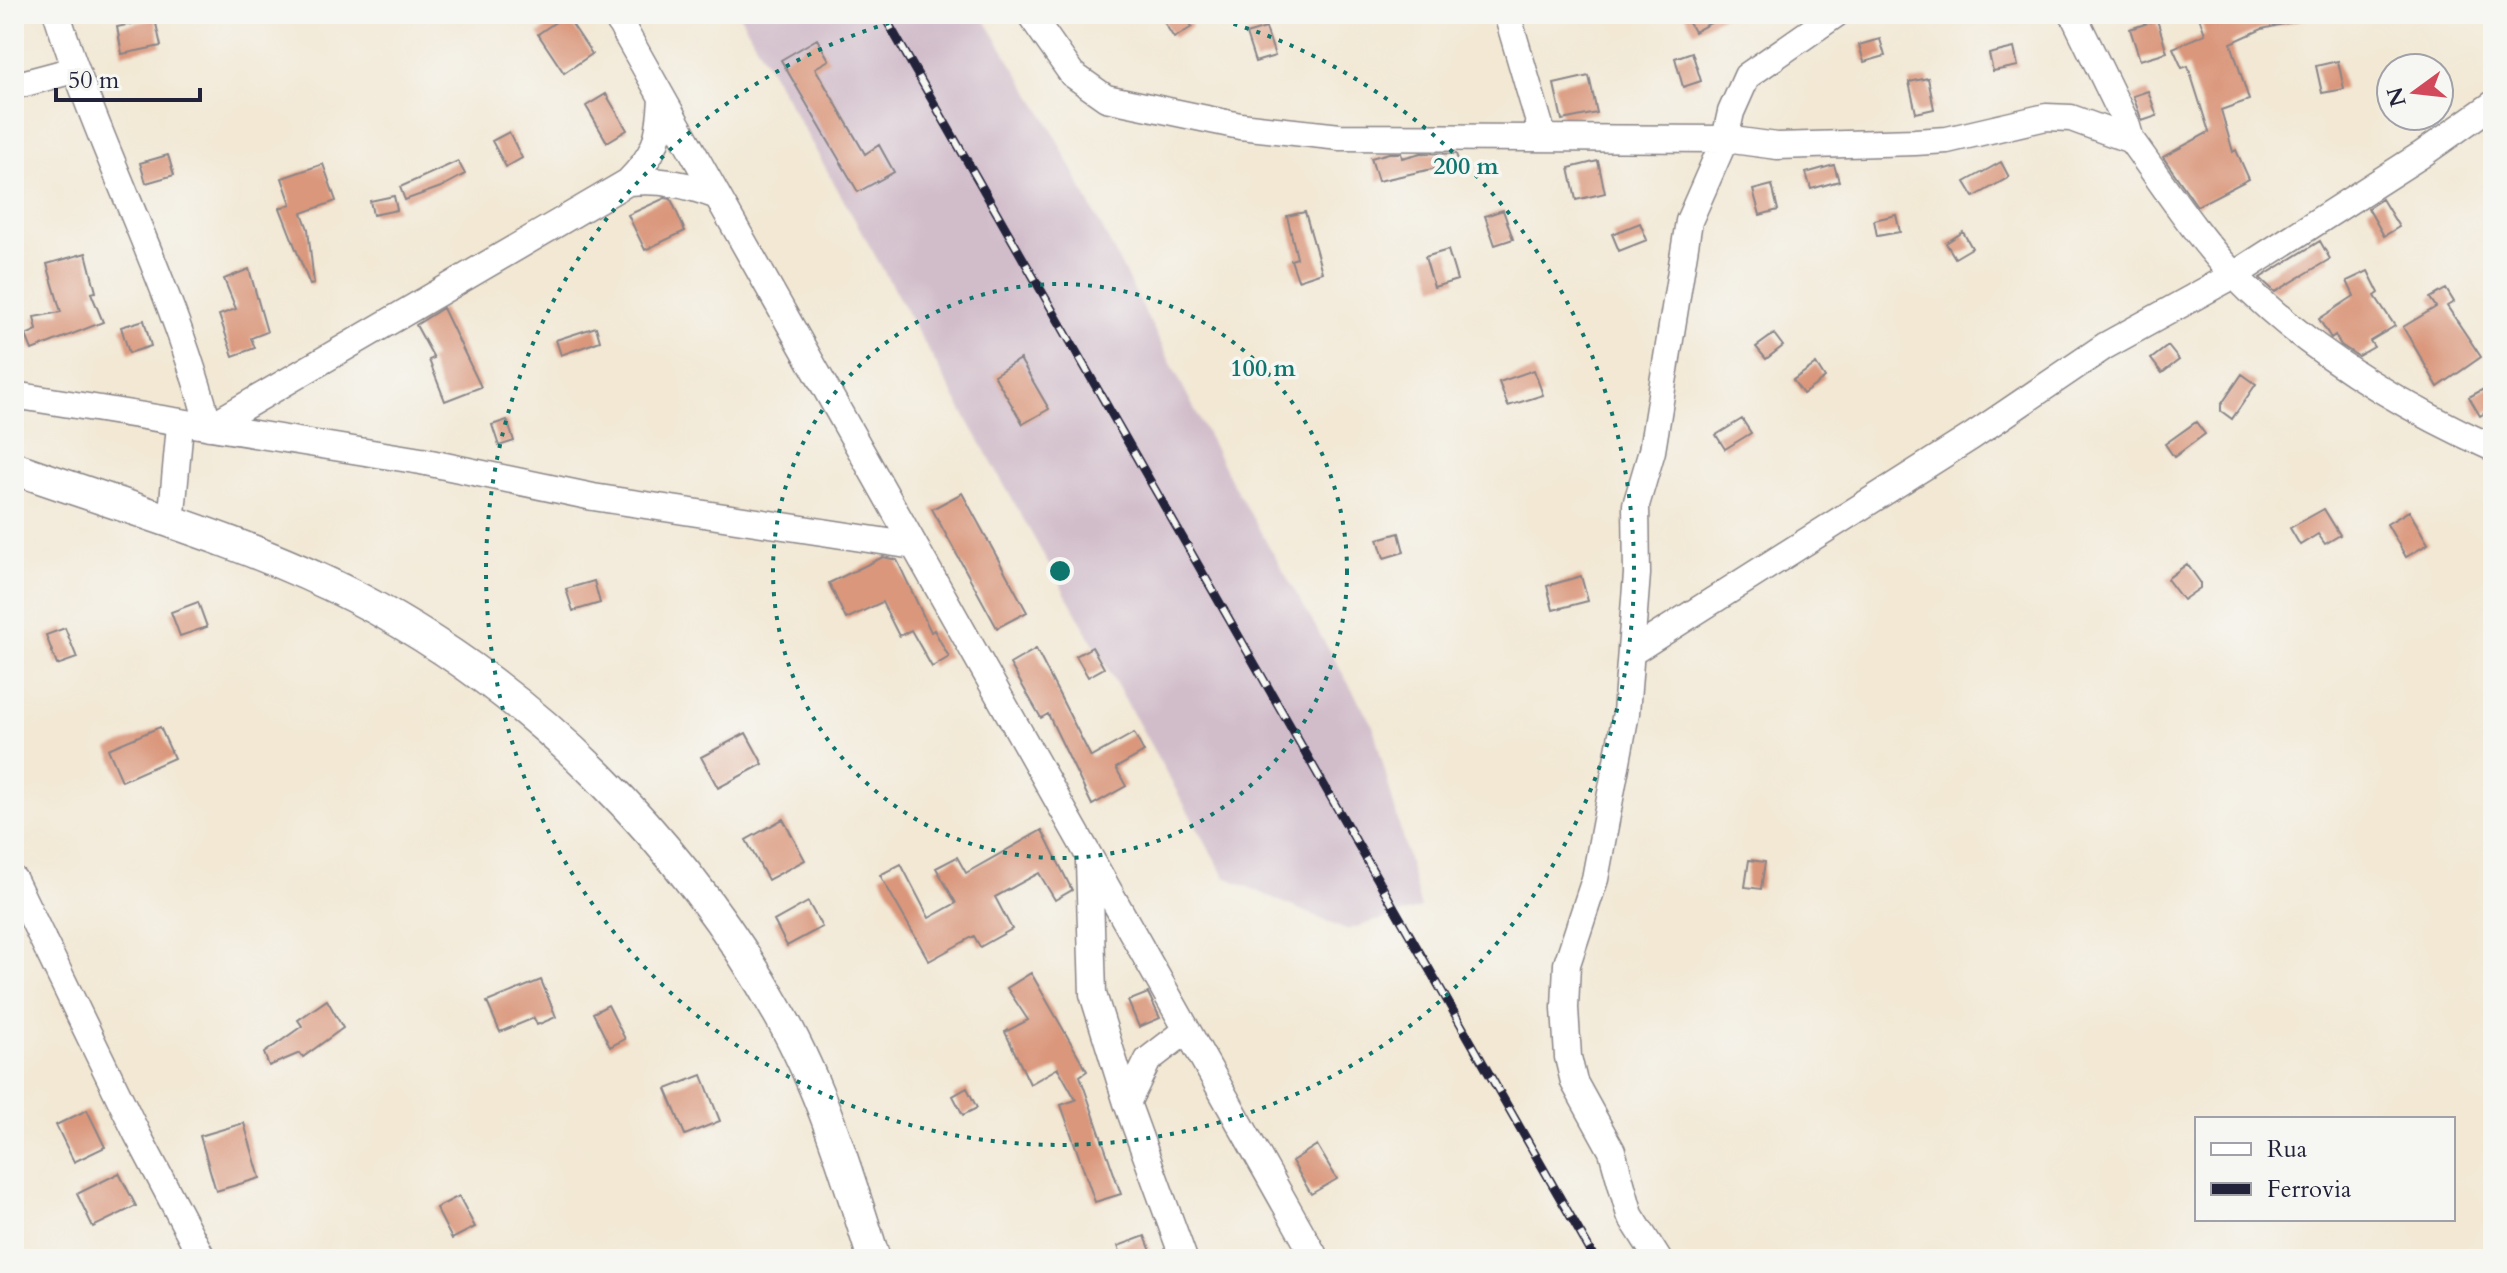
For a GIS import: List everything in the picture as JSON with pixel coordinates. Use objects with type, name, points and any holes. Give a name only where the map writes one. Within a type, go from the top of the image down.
[{"type":"main road","points":[[14,468],[171,524],[354,597],[476,670],[562,742],[635,815],[740,949],[782,1019],[818,1096],[874,1259]]},
{"type":"street","points":[[57,14],[74,70],[191,355],[209,427]]},
{"type":"street","points":[[615,14],[1316,1259]]},
{"type":"street","points":[[1030,14],[1072,74],[1106,98],[1240,126],[1340,137],[1725,139],[1777,146],[1947,140],[2046,117],[2071,118],[2131,140]]},
{"type":"street","points":[[1507,14],[1543,136]]},
{"type":"street","points":[[1658,1259],[1630,1215],[1612,1151],[1574,1082],[1568,1057],[1565,1008],[1570,946],[1595,879],[1626,713],[1632,652],[1636,505],[1652,451],[1689,221],[1725,139],[1731,112],[1747,76],[1836,14]]},
{"type":"street","points":[[2073,14],[2126,123],[2131,140],[2234,275],[2327,358],[2417,410],[2493,448]]},
{"type":"street","points":[[14,86],[74,70]]},
{"type":"street","points":[[209,427],[628,182],[646,163],[661,133],[662,98]]},
{"type":"street","points":[[1632,652],[1971,437],[2105,346],[2234,275],[2421,155],[2493,104]]},
{"type":"street","points":[[628,182],[657,179],[689,185],[717,196]]},
{"type":"street","points":[[14,395],[180,425],[421,461],[593,497],[914,546]]},
{"type":"street","points":[[171,524],[180,425]]},
{"type":"street","points":[[1089,856],[1093,994],[1127,1103],[1184,1259]]},
{"type":"street","points":[[14,880],[137,1134],[203,1259]]},
{"type":"street","points":[[1127,1103],[1148,1060],[1187,1030]]},
{"type":"shaded area","points":[[739,14],[981,14],[1047,120],[1230,479],[1373,726],[1421,908],[1346,930],[1225,877]]},
{"type":"building","points":[[1159,14],[1185,14],[1192,27],[1174,38]]},
{"type":"building","points":[[1684,14],[1727,14],[1694,32]]},
{"type":"building","points":[[2198,14],[2300,14],[2301,20],[2262,29],[2231,43],[2249,100],[2221,110],[2233,152],[2236,150],[2249,179],[2197,206],[2163,157],[2209,132],[2188,66],[2182,68],[2173,48],[2205,34]]},
{"type":"building","points":[[566,15],[592,54],[564,73],[538,34]]},
{"type":"building","points":[[155,19],[161,46],[122,54],[117,27]]},
{"type":"building","points":[[2157,20],[2167,52],[2140,60],[2130,29]]},
{"type":"building","points":[[1266,28],[1275,56],[1255,62],[1246,34]]},
{"type":"building","points":[[817,39],[829,60],[815,68],[865,154],[879,145],[894,172],[858,192],[781,60]]},
{"type":"building","points":[[1880,39],[1885,56],[1864,62],[1859,45]]},
{"type":"building","points":[[2014,48],[2018,66],[1993,71],[1989,54]]},
{"type":"building","points":[[1692,52],[1701,81],[1683,87],[1675,58]]},
{"type":"building","points":[[2338,61],[2344,89],[2322,93],[2316,66]]},
{"type":"building","points":[[1589,76],[1597,113],[1562,120],[1554,84]]},
{"type":"building","points":[[1928,78],[1934,109],[1916,113],[1909,82]]},
{"type":"building","points":[[2148,91],[2157,116],[2142,121],[2133,96]]},
{"type":"building","points":[[606,94],[627,130],[607,142],[586,106]]},
{"type":"building","points":[[509,132],[522,158],[506,167],[492,141]]},
{"type":"building","points":[[1401,153],[1402,158],[1421,153],[1456,154],[1459,163],[1378,181],[1371,158]]},
{"type":"building","points":[[168,155],[174,175],[146,183],[140,163]]},
{"type":"building","points":[[458,161],[465,174],[405,200],[400,187]]},
{"type":"building","points":[[1598,161],[1605,193],[1576,200],[1569,168]]},
{"type":"building","points":[[2001,162],[2009,177],[1974,197],[1965,182]]},
{"type":"building","points":[[323,164],[336,201],[302,213],[308,229],[314,284],[310,285],[280,208],[291,204],[282,178]]},
{"type":"building","points":[[1834,165],[1839,181],[1811,189],[1806,173]]},
{"type":"building","points":[[1772,185],[1778,210],[1760,215],[1753,190]]},
{"type":"building","points":[[394,196],[397,210],[373,215],[370,201]]},
{"type":"building","points":[[665,198],[671,199],[685,231],[645,250],[628,215]]},
{"type":"building","points":[[2382,199],[2399,227],[2384,236],[2368,208]]},
{"type":"building","points":[[1503,210],[1513,239],[1495,245],[1485,216]]},
{"type":"building","points":[[1305,212],[1322,272],[1298,280],[1291,260],[1297,258],[1287,216]]},
{"type":"building","points":[[1896,215],[1900,232],[1877,236],[1874,220]]},
{"type":"building","points":[[1640,223],[1647,240],[1619,251],[1612,234]]},
{"type":"building","points":[[1963,232],[1972,248],[1955,258],[1946,243]]},
{"type":"building","points":[[2320,241],[2330,259],[2275,292],[2260,278]]},
{"type":"building","points":[[1448,250],[1457,280],[1434,287],[1425,257]]},
{"type":"building","points":[[86,253],[96,292],[91,293],[103,322],[32,350],[26,335],[37,330],[34,317],[61,312],[47,264]]},
{"type":"building","points":[[249,269],[267,332],[251,338],[255,348],[233,356],[219,315],[236,309],[224,279]]},
{"type":"building","points":[[2368,271],[2379,293],[2375,296],[2395,326],[2370,341],[2374,347],[2358,356],[2341,345],[2335,335],[2331,338],[2319,319],[2354,296],[2347,281]]},
{"type":"building","points":[[2446,289],[2454,302],[2447,306],[2481,357],[2438,387],[2403,327],[2436,307],[2430,298]]},
{"type":"building","points":[[443,308],[481,387],[445,401],[429,360],[434,358],[416,325]]},
{"type":"building","points":[[144,320],[151,346],[129,353],[121,327]]},
{"type":"building","points":[[596,327],[600,341],[561,355],[556,340]]},
{"type":"building","points":[[1774,334],[1783,346],[1766,359],[1756,347]]},
{"type":"building","points":[[2168,346],[2179,360],[2162,373],[2151,359]]},
{"type":"building","points":[[1020,359],[1049,409],[1023,424],[994,375]]},
{"type":"building","points":[[1816,364],[1825,378],[1803,394],[1793,380]]},
{"type":"building","points":[[1534,370],[1543,395],[1508,406],[1499,382]]},
{"type":"building","points":[[2242,374],[2256,384],[2232,419],[2221,411],[2221,405]]},
{"type":"building","points":[[2493,384],[2493,409],[2480,416],[2469,397]]},
{"type":"building","points":[[1742,419],[1751,433],[1725,449],[1716,435]]},
{"type":"building","points":[[507,420],[514,441],[499,446],[492,425]]},
{"type":"building","points":[[2196,422],[2205,434],[2174,457],[2165,444]]},
{"type":"building","points":[[962,493],[1027,612],[997,628],[932,509]]},
{"type":"building","points":[[2324,509],[2340,535],[2325,544],[2318,534],[2300,545],[2290,528]]},
{"type":"building","points":[[2409,511],[2428,544],[2406,557],[2387,524]]},
{"type":"building","points":[[1399,533],[1404,552],[1384,558],[1378,539]]},
{"type":"building","points":[[883,557],[897,560],[931,632],[934,630],[949,657],[932,667],[911,630],[899,636],[882,602],[846,619],[829,583]]},
{"type":"building","points":[[2187,564],[2200,582],[2200,588],[2183,600],[2167,579]]},
{"type":"building","points":[[1581,576],[1588,601],[1553,610],[1547,586]]},
{"type":"building","points":[[594,581],[600,603],[573,611],[566,589]]},
{"type":"building","points":[[198,602],[207,627],[180,636],[171,612]]},
{"type":"building","points":[[65,628],[77,658],[57,665],[46,635]]},
{"type":"building","points":[[1092,647],[1104,668],[1088,677],[1076,656]]},
{"type":"building","points":[[1036,649],[1091,757],[1134,733],[1144,752],[1116,768],[1126,786],[1092,805],[1048,714],[1041,718],[1010,664]]},
{"type":"building","points":[[160,727],[174,758],[122,781],[108,749]]},
{"type":"building","points":[[746,733],[763,764],[718,788],[701,757]]},
{"type":"building","points":[[783,819],[805,860],[768,880],[746,840]]},
{"type":"building","points":[[1042,830],[1072,890],[1055,900],[1039,873],[995,897],[1012,929],[980,947],[974,936],[929,961],[880,875],[901,864],[929,918],[956,903],[936,868],[957,857],[966,873]]},
{"type":"building","points":[[1749,860],[1765,862],[1761,889],[1745,887]]},
{"type":"building","points":[[808,902],[822,927],[787,946],[774,921]]},
{"type":"building","points":[[1031,973],[1087,1071],[1080,1076],[1121,1194],[1095,1202],[1061,1105],[1076,1100],[1058,1068],[1030,1084],[1005,1032],[1028,1020],[1007,988]]},
{"type":"building","points":[[541,980],[556,1017],[537,1025],[534,1018],[500,1032],[487,1002]]},
{"type":"building","points":[[1148,993],[1160,1018],[1139,1027],[1128,1001]]},
{"type":"building","points":[[327,1000],[343,1028],[303,1057],[300,1053],[269,1066],[264,1053],[302,1026],[298,1020]]},
{"type":"building","points":[[608,1005],[625,1039],[610,1047],[593,1013]]},
{"type":"building","points":[[702,1075],[720,1121],[685,1135],[666,1089]]},
{"type":"building","points":[[967,1088],[977,1108],[963,1115],[953,1096]]},
{"type":"building","points":[[87,1110],[105,1147],[74,1162],[56,1125]]},
{"type":"building","points":[[244,1123],[260,1178],[216,1191],[200,1136]]},
{"type":"building","points":[[1317,1145],[1337,1179],[1311,1194],[1292,1161]]},
{"type":"building","points":[[119,1173],[136,1206],[93,1227],[77,1194]]},
{"type":"building","points":[[459,1196],[475,1227],[452,1239],[436,1208]]},
{"type":"building","points":[[1145,1236],[1154,1259],[1123,1259],[1118,1246]]},
{"type":"railway","points":[[883,14],[1595,1259]]}]
